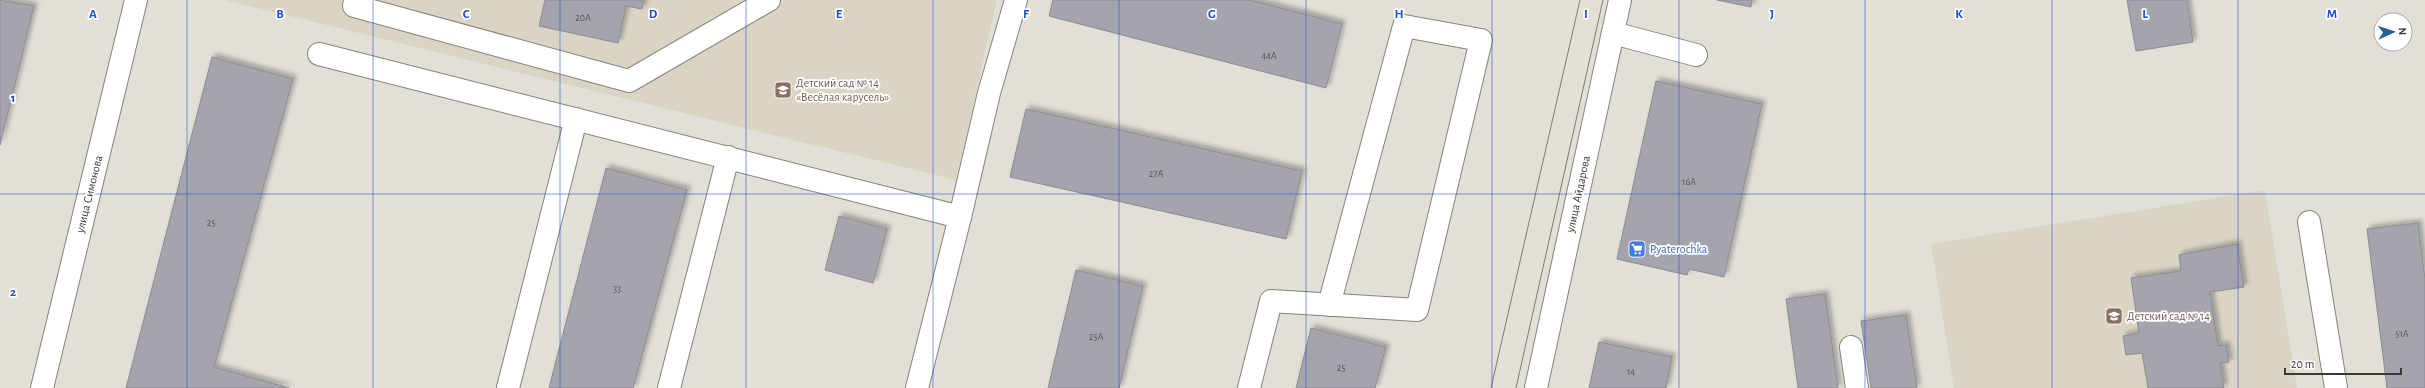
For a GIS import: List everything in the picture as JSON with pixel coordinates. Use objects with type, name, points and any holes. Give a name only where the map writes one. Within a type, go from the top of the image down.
[{"type":"street","name":"улица Симонова","points":[[42,388],[136,0]]},
{"type":"street","points":[[355,0],[354,6],[629,81],[769,0]]},
{"type":"street","points":[[917,388],[960,217],[989,93],[1016,0]]},
{"type":"street","name":"улица Айдарова","points":[[1536,388],[1620,0]]},
{"type":"street","points":[[1249,388],[1271,301],[1329,305],[1417,310],[1481,40],[1404,26],[1329,305]]},
{"type":"street","points":[[1613,33],[1696,55]]},
{"type":"street","points":[[319,54],[960,217]]},
{"type":"street","points":[[508,388],[576,119]]},
{"type":"street","points":[[669,388],[728,158]]},
{"type":"street","points":[[2309,222],[2336,388]]},
{"type":"street","points":[[1851,347],[1857,388]]},
{"type":"shaded area","name":"Детский сад № 14 «Весёлая карусель»","points":[[225,0],[997,0],[956,180]]},
{"type":"shaded area","name":"Детский сад № 14","points":[[2265,190],[2297,388],[1954,388],[1931,244]]},
{"type":"building","points":[[0,0],[34,6],[0,145]]},
{"type":"building","points":[[545,0],[644,0],[642,9],[626,6],[618,43],[539,26]]},
{"type":"building","points":[[1053,0],[1250,0],[1342,24],[1326,88],[1049,16]]},
{"type":"building","points":[[1717,0],[1752,0],[1751,7]]},
{"type":"building","points":[[2127,0],[2187,0],[2193,42],[2136,51]]},
{"type":"building","points":[[212,57],[293,79],[214,367],[289,388],[126,388]]},
{"type":"building","points":[[1656,81],[1762,104],[1724,277],[1689,269],[1687,275],[1617,259]]},
{"type":"building","points":[[1026,109],[1302,171],[1286,239],[1010,177]]},
{"type":"building","points":[[606,168],[687,190],[633,388],[549,388]]},
{"type":"building","points":[[839,216],[887,229],[873,283],[825,270]]},
{"type":"building","points":[[2418,223],[2425,279],[2425,388],[2387,388],[2367,229]]},
{"type":"building","points":[[2237,244],[2244,287],[2210,292],[2218,346],[2226,345],[2229,362],[2220,363],[2224,388],[2148,388],[2142,353],[2126,355],[2123,336],[2139,333],[2131,278],[2181,271],[2179,255]]},
{"type":"building","points":[[1076,270],[1143,286],[1119,388],[1048,388]]},
{"type":"building","points":[[1825,294],[1838,388],[1798,388],[1786,299]]},
{"type":"building","points":[[1906,315],[1917,388],[1871,388],[1861,321]]},
{"type":"building","points":[[1311,328],[1386,347],[1375,388],[1296,388]]},
{"type":"building","points":[[1599,342],[1672,357],[1666,388],[1589,388]]},
{"type":"tram line","points":[[1491,388],[1580,0]]},
{"type":"tram line","points":[[1516,388],[1603,0]]},
{"type":"place","name":"Детский сад № 14 «Весёлая карусель»","points":[[783,90]]},
{"type":"place","name":"Pyaterochka","points":[[1637,249]]},
{"type":"place","name":"Детский сад № 14","points":[[2114,316]]}]
